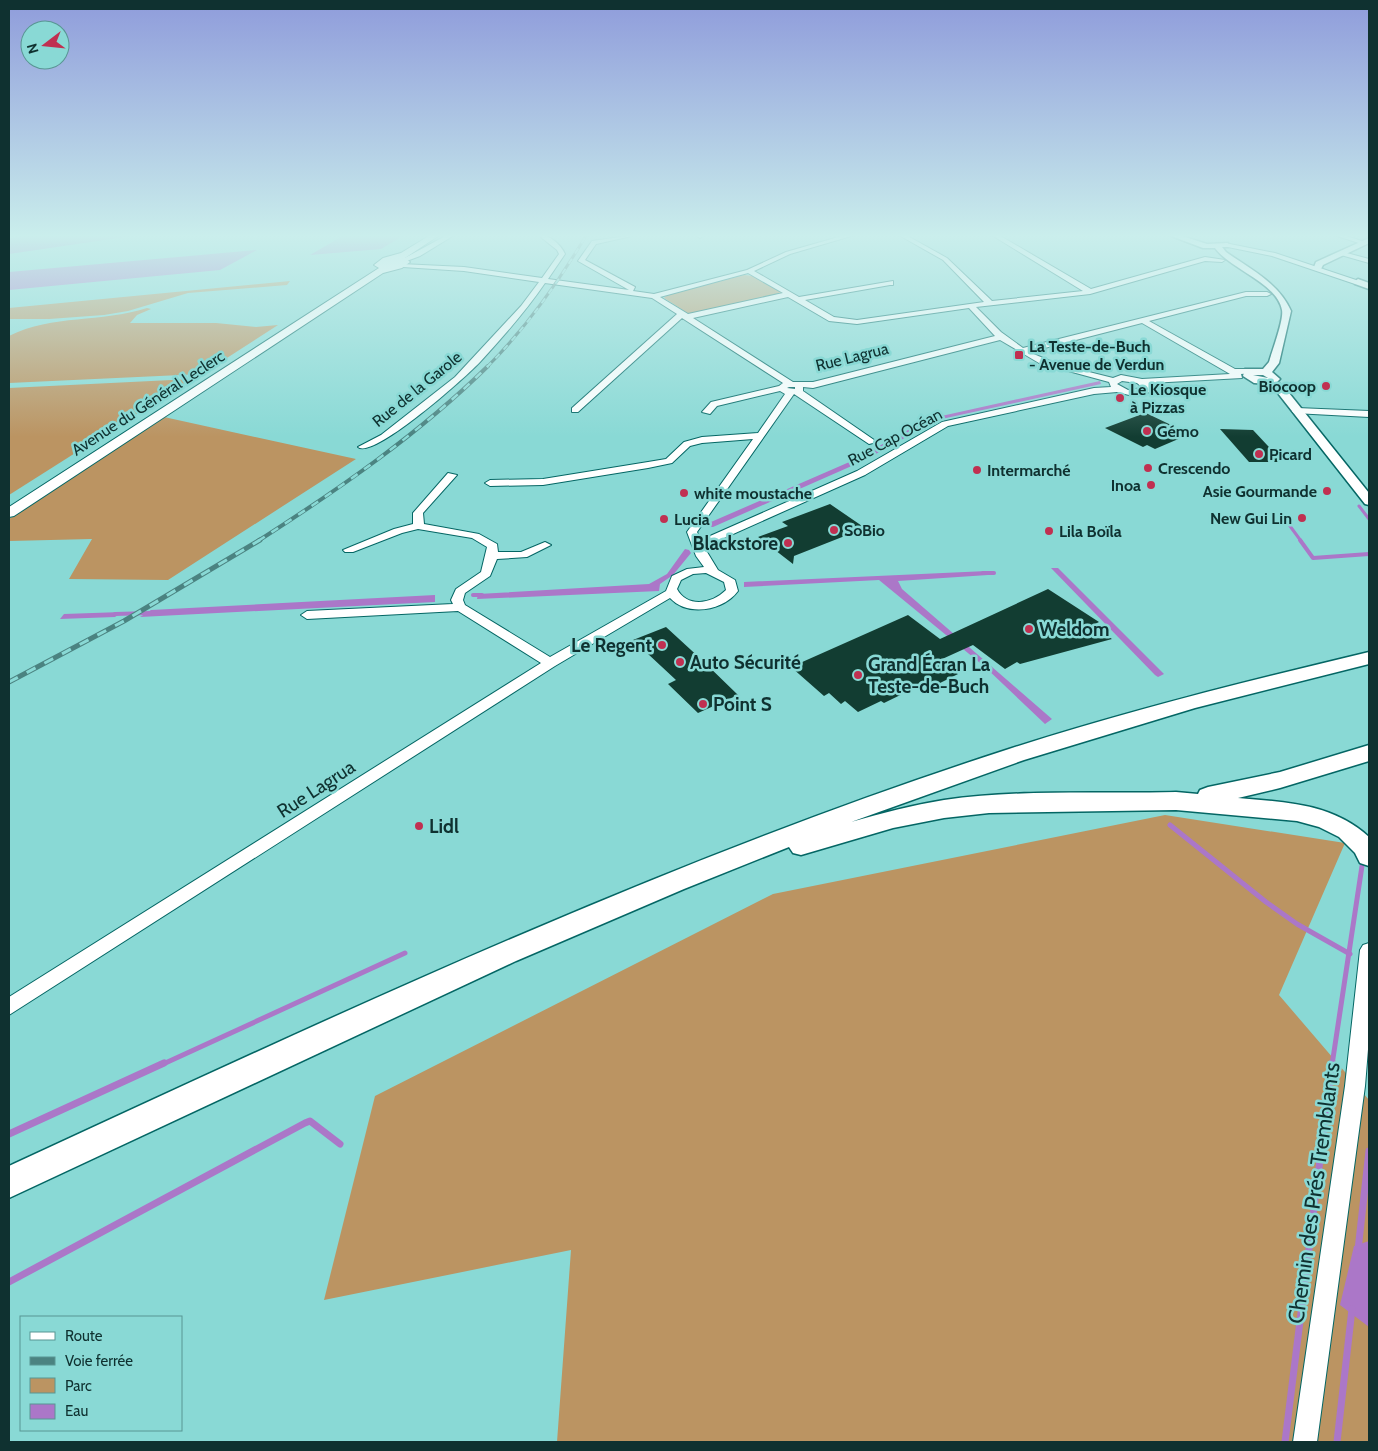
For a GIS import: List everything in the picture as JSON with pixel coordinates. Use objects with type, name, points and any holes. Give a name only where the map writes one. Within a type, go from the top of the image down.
[{"type":"main road","name":"Avenue du Général Leclerc","points":[[9,513],[336,302]]},
{"type":"main road","points":[[9,1182],[279,1055],[565,927],[762,846],[941,780],[1098,729],[1263,683],[1369,649]]},
{"type":"main road","points":[[1263,683],[1369,658]]},
{"type":"main road","points":[[1176,801],[1230,793],[1369,753]]},
{"type":"main road","points":[[565,927],[830,836],[944,808],[998,804],[1176,801],[1297,812],[1326,820],[1346,831],[1363,846],[1369,856]]},
{"type":"street","name":"Rue de la Garole","points":[[363,447],[384,437],[458,379],[505,331],[527,302]]},
{"type":"street","points":[[663,302],[792,388]]},
{"type":"street","points":[[576,410],[684,315],[751,302]]},
{"type":"street","points":[[803,302],[832,319],[850,322],[1002,302]]},
{"type":"street","points":[[1022,351],[1215,302]]},
{"type":"street","points":[[1274,302],[1283,322]]},
{"type":"street","points":[[1142,320],[1233,372],[1248,374],[1258,381],[1268,377],[1274,363],[1287,311],[1282,302]]},
{"type":"street","points":[[971,306],[987,326],[1001,337],[1022,351],[1054,366],[1141,393],[1147,390],[1148,386],[1142,382]]},
{"type":"street","name":"Rue Lagrua","points":[[792,388],[813,385],[1001,337]]},
{"type":"street","points":[[1115,385],[1121,378],[1142,382],[1248,374]]},
{"type":"street","points":[[1268,377],[1281,390],[1369,501]]},
{"type":"street","name":"Rue Cap Océan","points":[[700,550],[861,473],[946,424],[1115,385]]},
{"type":"street","points":[[707,412],[714,404],[792,388]]},
{"type":"street","points":[[714,572],[700,550],[692,532],[762,435],[792,388]]},
{"type":"street","name":"Rue Lagrua","points":[[792,388],[872,442]]},
{"type":"street","points":[[1297,411],[1369,414]]},
{"type":"street","points":[[490,483],[543,482],[648,465],[669,461],[687,444],[702,440],[762,435]]},
{"type":"street","points":[[419,526],[418,513],[452,475]]},
{"type":"street","points":[[349,550],[398,531],[419,526],[429,530],[461,532],[474,535],[493,546],[492,556],[486,574],[459,593],[456,600],[460,607],[550,664]]},
{"type":"street","points":[[492,556],[523,555],[544,545]]},
{"type":"street","points":[[691,571],[700,550]]},
{"type":"street","points":[[691,571],[714,572],[729,580],[732,587],[727,598],[709,605],[687,603],[678,599],[672,592],[672,584],[676,578],[691,571]]},
{"type":"street","name":"Rue Lagrua","points":[[9,1006],[550,664],[672,592]]},
{"type":"street","name":"Rue Lagrua","points":[[645,607],[687,603]]},
{"type":"street","points":[[307,615],[460,607]]},
{"type":"street","name":"Chemin des Prés Tremblants","points":[[1305,1442],[1355,1086],[1369,950]]},
{"type":"green space","points":[[74,302],[159,302],[128,311],[104,315],[49,319],[9,319],[9,308]]},
{"type":"green space","points":[[670,302],[743,302],[689,314]]},
{"type":"green space","points":[[147,308],[151,309],[137,315],[130,323],[216,323],[256,327],[278,325],[202,374],[9,383],[9,336],[43,324],[112,316]]},
{"type":"green space","points":[[192,379],[9,495],[9,388]]},
{"type":"green space","points":[[164,417],[356,459],[168,580],[69,579],[92,539],[9,541],[9,519]]},
{"type":"green space","points":[[1165,815],[1345,843],[1279,995],[1369,1100],[1369,1442],[557,1442],[571,1250],[324,1300],[375,1096],[773,894]]},
{"type":"water","points":[[1100,381],[1101,384],[937,420],[863,461],[713,527],[707,527],[711,522],[854,460],[928,419]]},
{"type":"water","points":[[685,549],[691,553],[673,575],[660,584],[659,591],[477,599],[478,594],[649,584],[667,574]]},
{"type":"water","points":[[1051,568],[1058,568],[1164,674],[1158,677],[1155,675]]},
{"type":"water","points":[[987,571],[988,575],[898,581],[902,589],[1052,719],[1045,724],[985,667],[879,580],[744,587],[744,582]]},
{"type":"water","points":[[435,595],[435,602],[140,617],[151,610]]},
{"type":"water","points":[[122,612],[115,617],[60,619],[64,614]]},
{"type":"water","points":[[1369,1241],[1369,1327],[1340,1305],[1354,1246]]},
{"type":"building","name":"Gémo","points":[[1145,413],[1190,434],[1155,449],[1147,445],[1143,447],[1105,428]]},
{"type":"building","points":[[1220,429],[1253,430],[1283,462],[1249,462]]},
{"type":"building","points":[[830,504],[865,528],[794,556],[793,564],[758,537],[788,526],[782,522]]},
{"type":"building","points":[[1048,589],[1099,622],[1091,626],[1112,639],[1020,664],[1017,662],[1005,669],[973,645],[940,660],[958,674],[932,687],[927,682],[884,703],[881,701],[858,712],[845,701],[841,704],[829,693],[824,696],[791,667],[908,615],[940,639]]},
{"type":"building","points":[[666,627],[738,695],[698,713],[668,684],[676,680],[633,640]]},
{"type":"waterway","points":[[1359,506],[1369,519]]},
{"type":"waterway","points":[[1287,522],[1301,541]]},
{"type":"waterway","points":[[1300,540],[1313,558],[1369,554]]},
{"type":"waterway","points":[[983,573],[994,573]]},
{"type":"waterway","points":[[473,595],[482,595]]},
{"type":"waterway","points":[[115,614],[150,613]]},
{"type":"waterway","points":[[1170,825],[1266,902],[1297,924],[1349,953]]},
{"type":"waterway","points":[[1349,953],[1362,866]]},
{"type":"waterway","points":[[161,1065],[405,953]]},
{"type":"waterway","points":[[1332,1065],[1349,953]]},
{"type":"waterway","points":[[9,1134],[164,1063]]},
{"type":"waterway","points":[[1285,1442],[1332,1063]]},
{"type":"waterway","points":[[9,1282],[305,1123],[310,1121],[340,1144]]},
{"type":"waterway","points":[[1358,1250],[1369,1151]]},
{"type":"waterway","points":[[1337,1442],[1352,1309]]},
{"type":"railway","points":[[488,366],[502,352],[543,302]]},
{"type":"railway","points":[[258,541],[378,460],[434,415],[488,366]]},
{"type":"railway","points":[[9,682],[124,621],[260,540]]},
{"type":"place","name":"La Teste-de-Buch - Avenue de Verdun","points":[[1019,355]]},
{"type":"place","name":"Biocoop","points":[[1326,386]]},
{"type":"place","name":"Le Kiosque à Pizzas","points":[[1120,398]]},
{"type":"place","name":"Gémo","points":[[1147,431]]},
{"type":"place","name":"Picard","points":[[1259,454]]},
{"type":"place","name":"Crescendo","points":[[1148,468]]},
{"type":"place","name":"Intermarché","points":[[977,470]]},
{"type":"place","name":"Inoa","points":[[1151,485]]},
{"type":"place","name":"Asie Gourmande","points":[[1327,491]]},
{"type":"place","name":"white moustache","points":[[684,493]]},
{"type":"place","name":"New Gui Lin","points":[[1302,518]]},
{"type":"place","name":"Lucia","points":[[664,519]]},
{"type":"place","name":"SoBio","points":[[834,530]]},
{"type":"place","name":"Lila Boïla","points":[[1049,531]]},
{"type":"place","name":"Blackstore","points":[[788,543]]},
{"type":"place","name":"Weldom","points":[[1029,629]]},
{"type":"place","name":"Le Regent","points":[[662,645]]},
{"type":"place","name":"Auto Sécurité","points":[[680,662]]},
{"type":"place","name":"Grand Écran La Teste-de-Buch","points":[[858,675]]},
{"type":"place","name":"Point S","points":[[703,704]]},
{"type":"place","name":"Lidl","points":[[419,826]]}]
